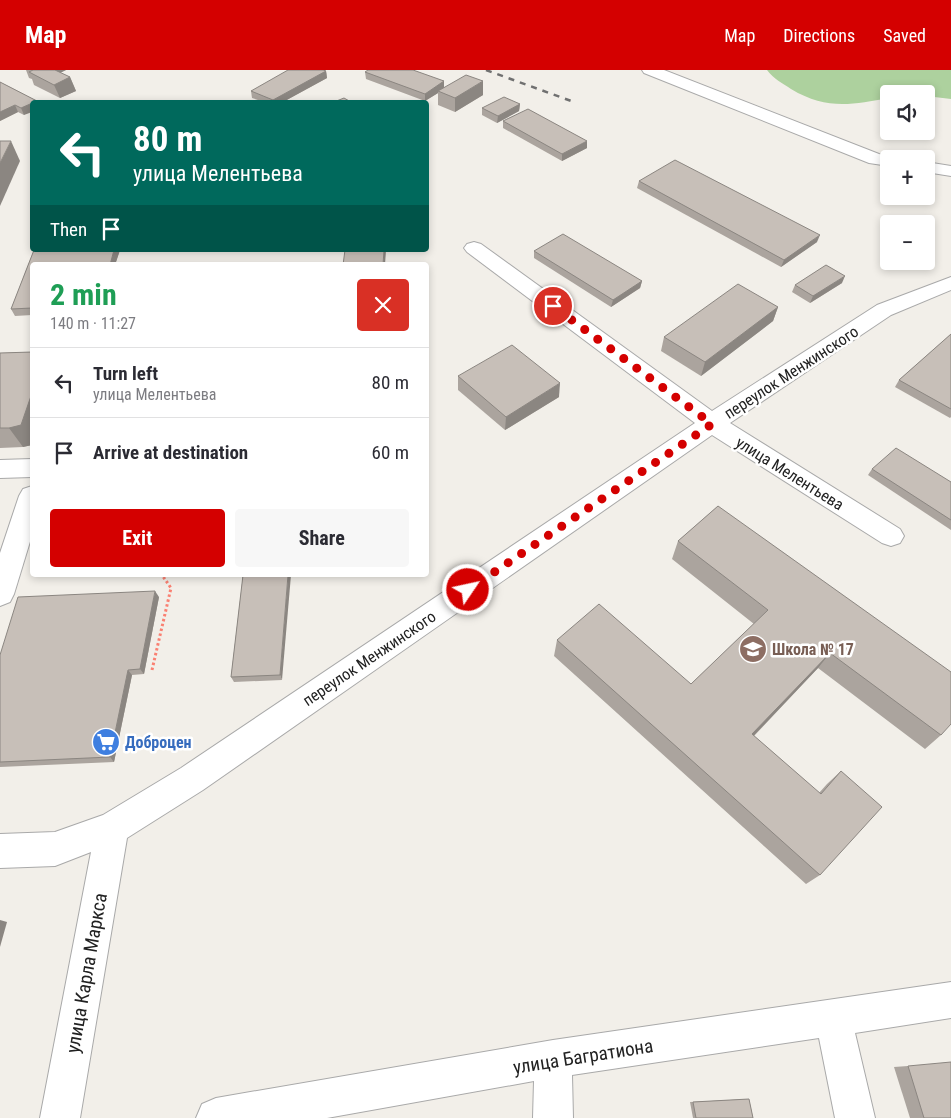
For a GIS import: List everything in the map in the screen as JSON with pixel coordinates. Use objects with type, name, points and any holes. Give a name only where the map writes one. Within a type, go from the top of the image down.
[{"type":"street","points":[[650,70],[880,160]]},
{"type":"street","points":[[935,168],[951,171]]},
{"type":"street","name":"улица Мелентьева","points":[[474,248],[712,424],[891,536]]},
{"type":"street","name":"переулок Менжинского","points":[[112,828],[192,779],[712,424],[884,310],[909,298],[951,283]]},
{"type":"street","points":[[0,469],[30,468]]},
{"type":"street","points":[[0,594],[30,502]]},
{"type":"street","points":[[0,851],[55,849],[112,828]]},
{"type":"street","name":"улица Карла Маркса","points":[[60,1118],[112,828]]},
{"type":"street","name":"улица Багратиона","points":[[216,1118],[553,1059],[951,1000]]},
{"type":"street","points":[[833,1019],[855,1118]]},
{"type":"street","points":[[553,1059],[553,1118]]},
{"type":"path","points":[[152,670],[171,588],[163,577]]},
{"type":"green space","points":[[767,70],[951,70],[951,99],[935,97],[935,85],[880,85],[880,99],[851,104],[827,103],[804,96],[775,78]]},
{"type":"building","points":[[33,70],[55,70],[70,77],[54,85],[29,72]]},
{"type":"building","points":[[288,70],[326,71],[273,100],[251,91]]},
{"type":"building","points":[[368,70],[413,70],[444,81],[425,94],[365,72]]},
{"type":"building","points":[[466,75],[483,81],[455,98],[438,91]]},
{"type":"building","points":[[0,82],[35,100],[30,100],[30,104],[21,108],[15,105],[0,112]]},
{"type":"building","points":[[504,97],[520,104],[498,116],[482,108]]},
{"type":"building","points":[[528,109],[587,141],[562,154],[503,121]]},
{"type":"building","points":[[0,141],[11,141],[0,163]]},
{"type":"building","points":[[675,160],[820,235],[784,260],[639,181]]},
{"type":"building","points":[[563,234],[642,281],[613,300],[534,251]]},
{"type":"building","points":[[33,252],[113,252],[111,262],[30,262],[30,308],[11,309]]},
{"type":"building","points":[[345,252],[384,252],[383,262],[343,262]]},
{"type":"building","points":[[826,265],[845,276],[813,296],[795,285]]},
{"type":"building","points":[[738,284],[778,307],[705,362],[664,337]]},
{"type":"building","points":[[951,334],[951,409],[899,380]]},
{"type":"building","points":[[512,345],[560,383],[506,417],[458,376]]},
{"type":"building","points":[[30,352],[30,399],[21,425],[9,428],[0,428],[0,353]]},
{"type":"building","points":[[896,448],[951,482],[951,520],[872,469]]},
{"type":"building","points":[[718,506],[951,672],[951,724],[941,735],[830,653],[752,734],[821,794],[841,771],[882,807],[820,875],[557,640],[599,604],[691,684],[768,610],[678,541]]},
{"type":"building","points":[[243,577],[288,577],[280,675],[231,677]]},
{"type":"building","points":[[155,591],[140,669],[128,670],[110,757],[0,762],[0,655],[18,597]]},
{"type":"building","points":[[951,1062],[951,1118],[924,1118],[908,1066]]},
{"type":"building","points":[[749,1099],[753,1118],[696,1118],[693,1102]]},
{"type":"railway","points":[[486,70],[574,102]]},
{"type":"place","name":"Школа № 17","points":[[753,649]]},
{"type":"place","name":"Доброцен","points":[[106,742]]},
{"type":"route","points":[[468,590],[712,424],[553,306]]}]
